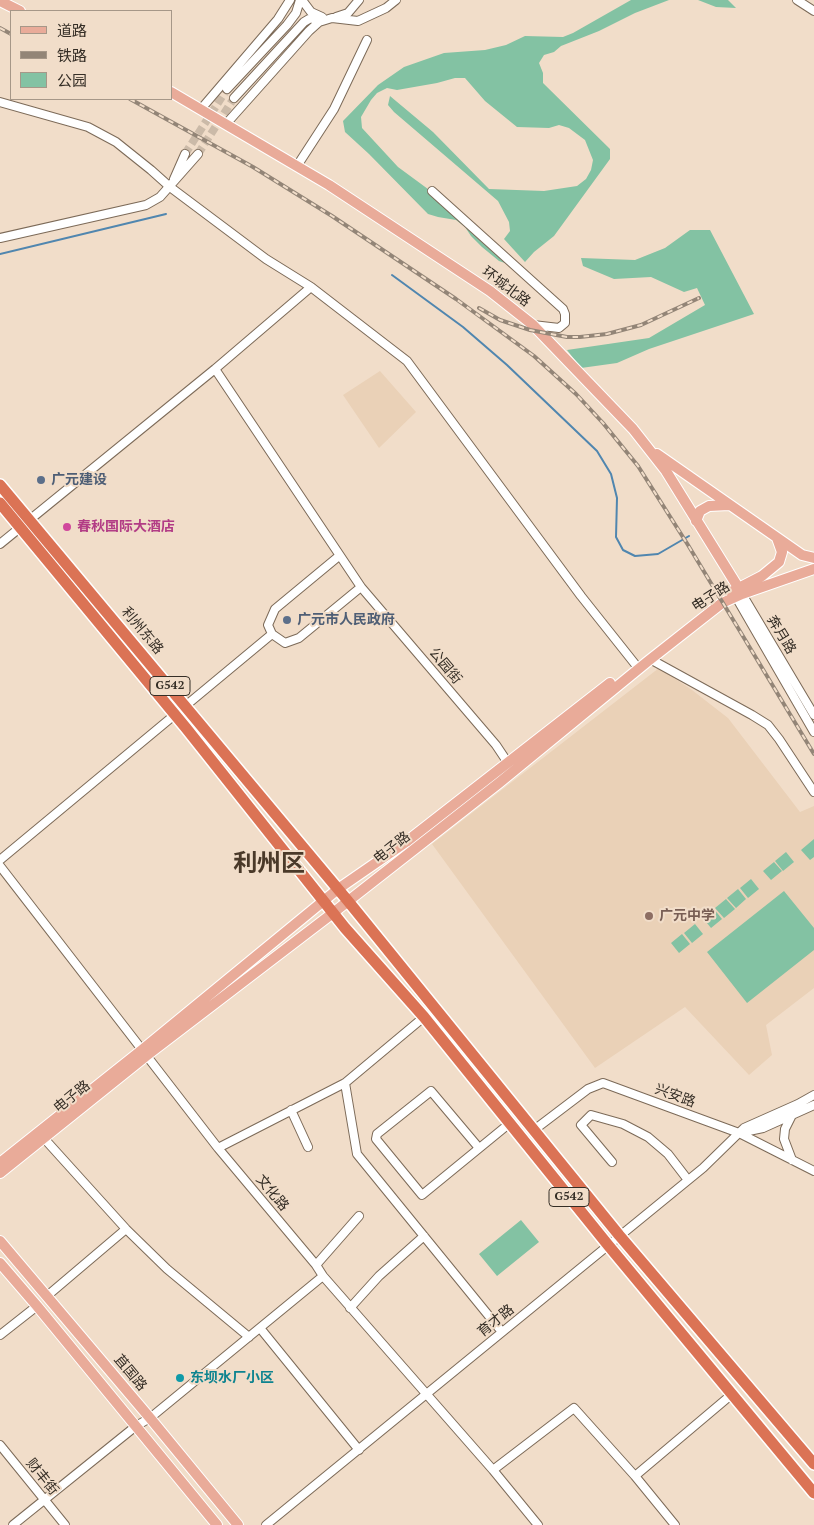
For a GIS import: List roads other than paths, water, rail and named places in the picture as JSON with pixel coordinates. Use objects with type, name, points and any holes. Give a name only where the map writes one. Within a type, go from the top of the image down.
[{"type":"highway","name":"利州东路","points":[[0,485],[24,524],[323,900]]},
{"type":"highway","name":"利州东路","points":[[0,504],[24,524],[186,706],[338,889]]},
{"type":"highway","name":"G542","points":[[338,889],[476,1056],[619,1235],[814,1464]]},
{"type":"highway","name":"G542","points":[[323,900],[424,1018],[731,1395],[814,1493]]},
{"type":"main road","points":[[0,1],[18,10]]},
{"type":"main road","name":"环城北路","points":[[172,93],[329,185],[490,291],[532,325],[633,429],[666,471],[732,576],[739,593]]},
{"type":"main road","points":[[648,448],[802,555],[814,558]]},
{"type":"main road","points":[[696,521],[700,511],[709,506],[729,505]]},
{"type":"main road","points":[[739,593],[779,562],[782,552],[777,538]]},
{"type":"main road","name":"电子路","points":[[144,1053],[323,900],[406,842],[719,598],[814,569]]},
{"type":"main road","points":[[732,576],[741,579],[762,576]]},
{"type":"main road","name":"电子路","points":[[0,1163],[41,1135],[144,1053],[333,913],[499,783],[650,659],[722,603],[739,593]]},
{"type":"main road","name":"电子路","points":[[0,1173],[41,1135]]},
{"type":"main road","points":[[588,1220],[600,1211]]},
{"type":"main road","name":"苴国路","points":[[0,1241],[238,1525]]},
{"type":"main road","points":[[622,1262],[634,1253]]},
{"type":"main road","name":"苴国路","points":[[0,1263],[217,1525]]},
{"type":"street","points":[[201,109],[278,19],[290,0]]},
{"type":"street","points":[[227,89],[287,25],[296,13],[301,0],[311,12],[321,17]]},
{"type":"street","points":[[226,124],[309,31],[319,22],[348,13],[359,0]]},
{"type":"street","points":[[234,98],[304,22],[321,17],[358,21],[386,8],[396,0]]},
{"type":"street","points":[[797,0],[814,11]]},
{"type":"street","points":[[297,166],[334,109],[368,40]]},
{"type":"street","points":[[0,102],[88,127],[116,142],[170,187],[266,258],[311,287],[407,361],[581,596],[635,664]]},
{"type":"street","points":[[170,187],[185,154]]},
{"type":"street","points":[[0,238],[146,205],[160,197],[198,154]]},
{"type":"street","points":[[432,191],[563,309],[565,323],[559,328],[532,325]]},
{"type":"street","points":[[0,544],[215,369],[311,287]]},
{"type":"street","points":[[215,369],[339,556],[275,609],[268,625],[272,634],[285,643],[300,638],[361,587]]},
{"type":"street","name":"公园街","points":[[339,556],[361,587],[496,745],[508,763]]},
{"type":"street","points":[[739,593],[814,732]]},
{"type":"street","name":"奔月路","points":[[739,593],[814,715]]},
{"type":"street","points":[[0,860],[272,634]]},
{"type":"street","points":[[650,659],[768,725],[814,792]]},
{"type":"street","name":"文化路","points":[[0,866],[218,1148],[350,1308],[493,1470],[538,1525]]},
{"type":"street","points":[[218,1148],[345,1083],[424,1018]]},
{"type":"street","points":[[345,1083],[357,1154],[502,1332]]},
{"type":"street","name":"兴安路","points":[[534,1130],[588,1089],[603,1083],[739,1133],[814,1171]]},
{"type":"street","points":[[479,1148],[431,1091],[378,1134],[376,1139],[422,1195],[510,1123]]},
{"type":"street","name":"育才路","points":[[266,1525],[688,1180],[749,1124],[798,1104],[814,1095]]},
{"type":"street","points":[[739,1133],[763,1128],[814,1104]]},
{"type":"street","points":[[292,1110],[308,1147]]},
{"type":"street","points":[[612,1162],[581,1125],[591,1115],[623,1124],[648,1138],[668,1154],[688,1180]]},
{"type":"street","points":[[792,1115],[785,1129],[784,1139],[792,1160]]},
{"type":"street","points":[[41,1135],[126,1229],[167,1269],[249,1337]]},
{"type":"street","points":[[316,1265],[359,1216]]},
{"type":"street","points":[[47,1296],[126,1229]]},
{"type":"street","points":[[350,1308],[378,1276],[424,1236]]},
{"type":"street","points":[[13,1525],[136,1426],[150,1418],[323,1276]]},
{"type":"street","points":[[0,1335],[37,1306]]},
{"type":"street","points":[[260,1328],[359,1450]]},
{"type":"street","points":[[635,1476],[731,1395]]},
{"type":"street","points":[[493,1470],[574,1408],[635,1476],[675,1525]]},
{"type":"street","name":"财丰街","points":[[0,1445],[65,1525]]},
{"type":"waterway","points":[[0,254],[166,214]]},
{"type":"waterway","points":[[392,275],[463,327],[507,365],[597,451],[611,474],[617,498],[616,537],[623,550],[635,556],[658,554],[689,536]]},
{"type":"tunnel","points":[[185,154],[227,89]]},
{"type":"tunnel","points":[[198,154],[234,98]]},
{"type":"railway","points":[[0,28],[10,33]]},
{"type":"railway","points":[[132,100],[253,167],[332,216],[456,299],[534,356],[576,394],[603,423],[638,466],[814,754]]},
{"type":"railway","points":[[479,308],[500,320],[530,330],[567,337],[580,337],[607,334],[641,325],[699,298]]},
{"type":"place","name":"广元建设","points":[[41,480]]},
{"type":"place","name":"春秋国际大酒店","points":[[67,527]]},
{"type":"place","name":"广元市人民政府","points":[[287,620]]},
{"type":"place","name":"广元中学","points":[[649,916]]},
{"type":"place","name":"东坝水厂小区","points":[[180,1378]]},
{"type":"district","name":"利州区","points":[[269,864]]}]
